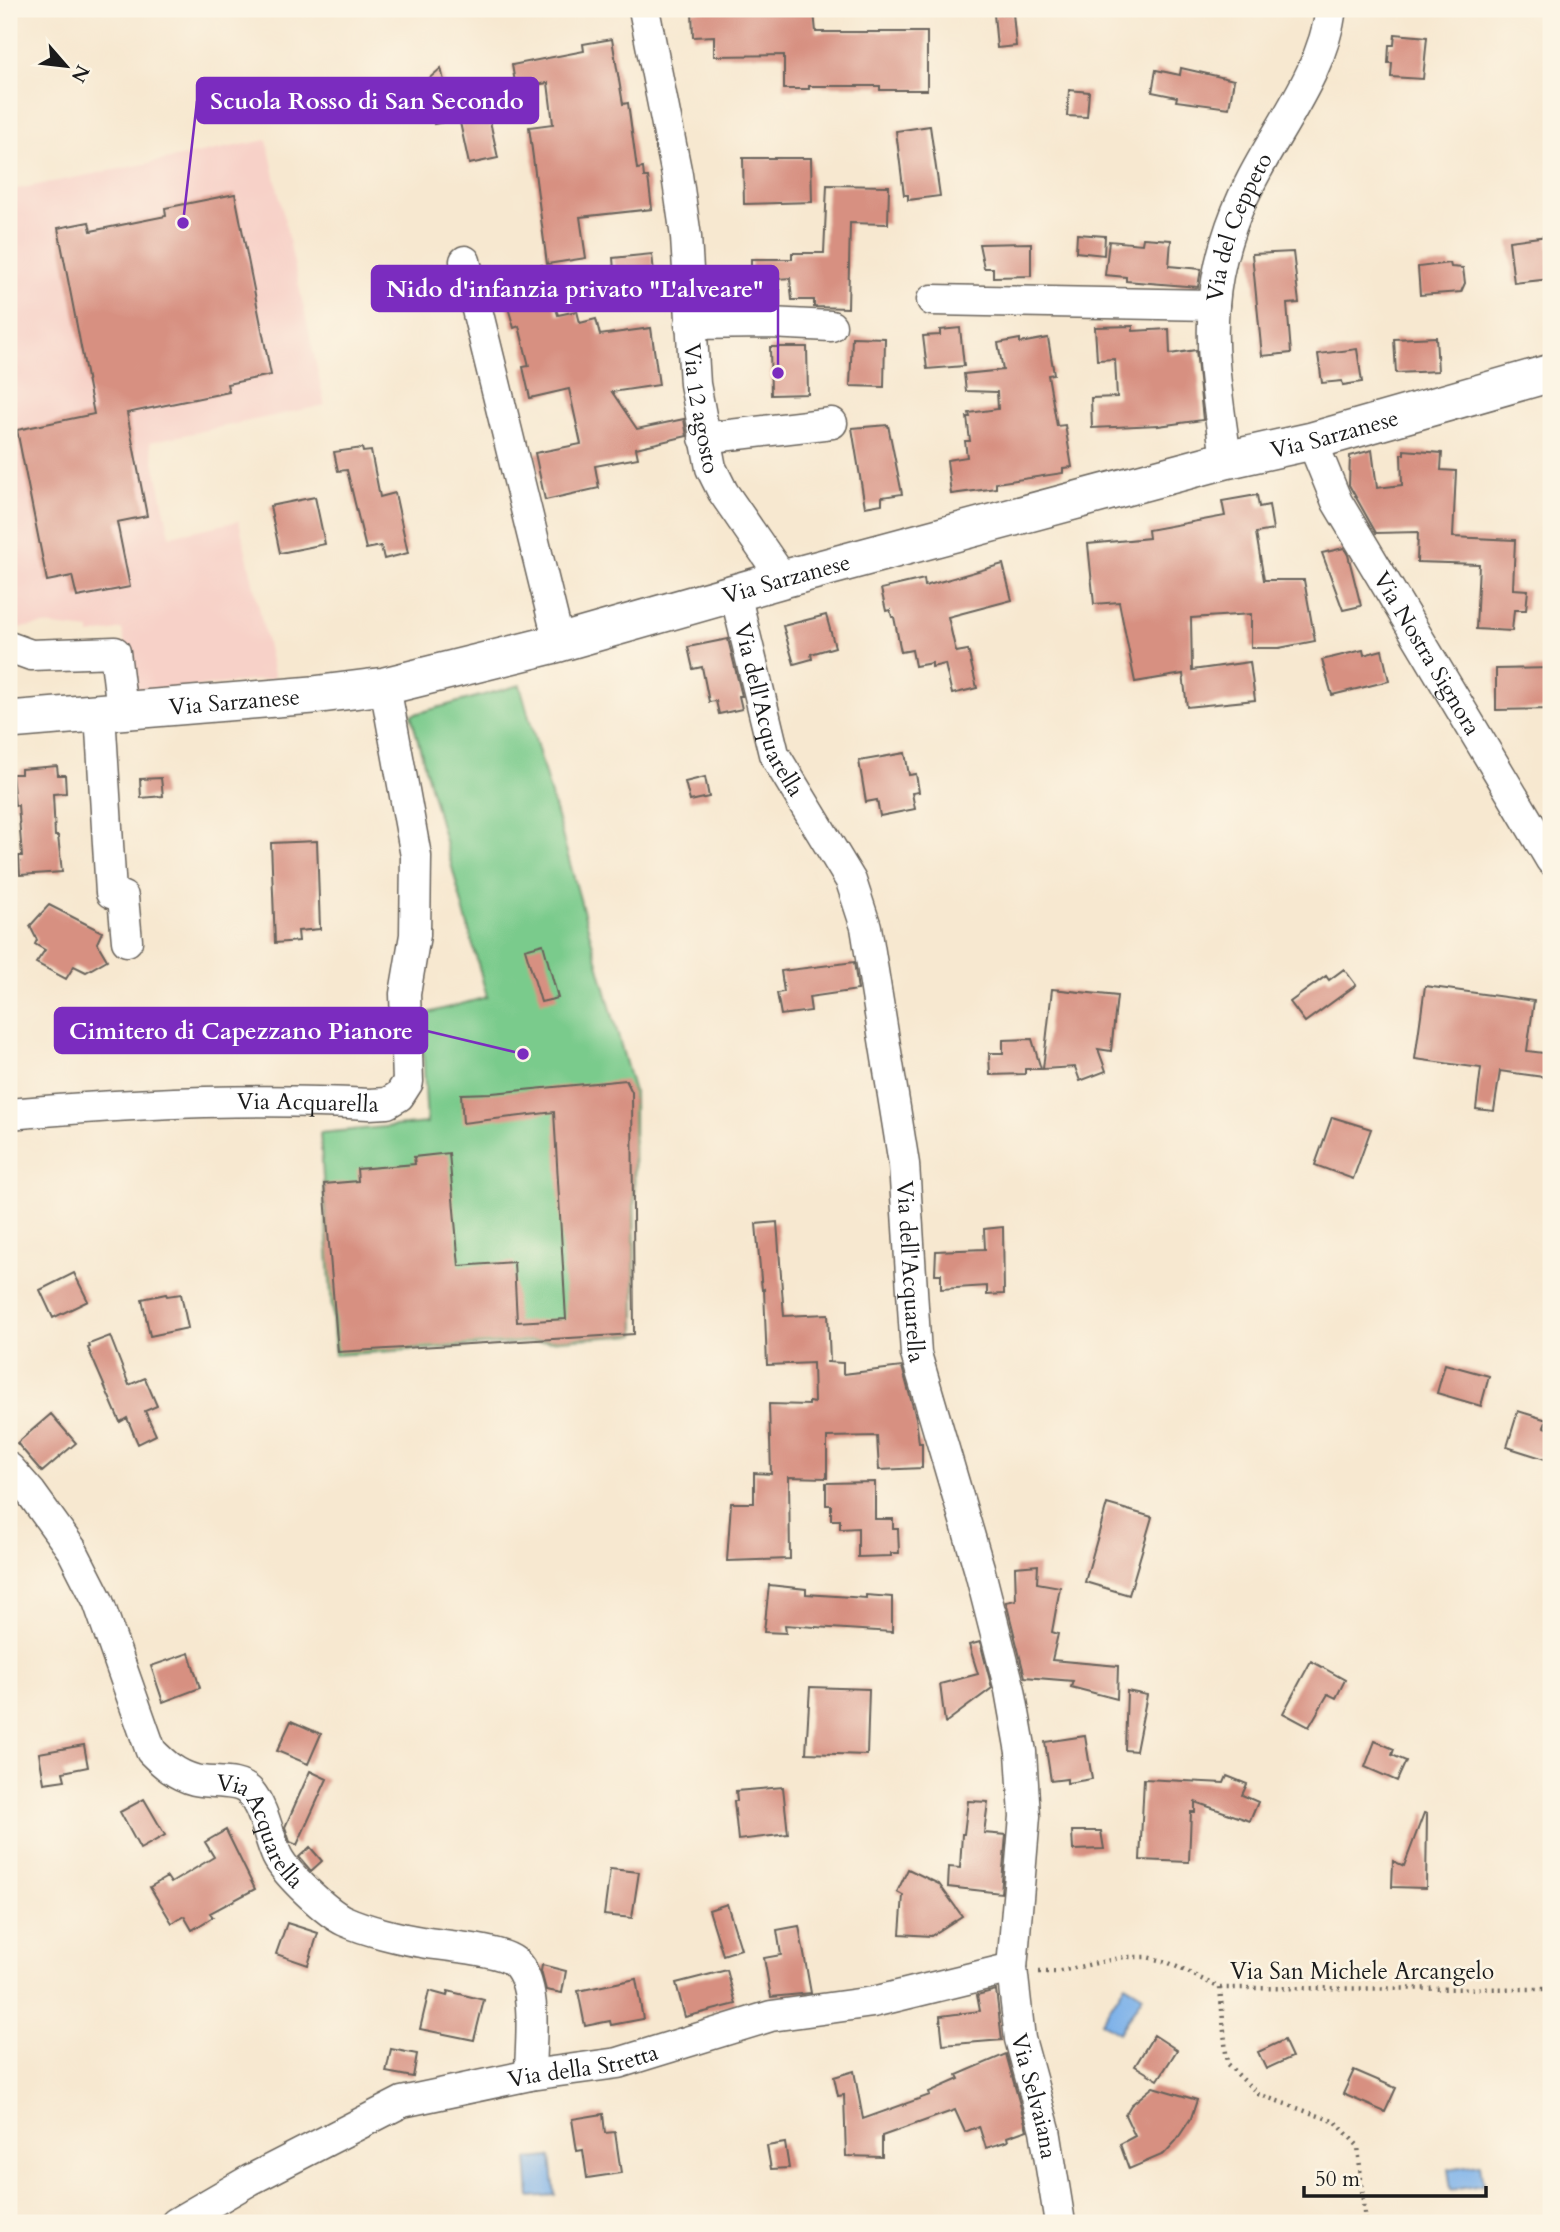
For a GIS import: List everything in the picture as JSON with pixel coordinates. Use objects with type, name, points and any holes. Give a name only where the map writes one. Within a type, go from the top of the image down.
[{"type":"main road","name":"Via Sarzanese","points":[[9,720],[313,695],[385,686],[559,643],[783,579],[1226,460],[1312,441],[1551,373]]},
{"type":"street","name":"Via 12 agosto","points":[[644,9],[677,175],[686,237],[695,384],[711,468],[723,492],[783,579]]},
{"type":"street","name":"Via del Ceppeto","points":[[1226,460],[1213,348],[1214,305],[1228,232],[1249,185],[1322,50],[1331,9]]},
{"type":"street","points":[[466,261],[559,643]]},
{"type":"street","points":[[932,300],[1214,305]]},
{"type":"street","points":[[690,324],[769,323],[831,326]]},
{"type":"street","points":[[704,438],[822,416]]},
{"type":"street","name":"Via Nostra Signora","points":[[1312,441],[1337,502],[1551,860]]},
{"type":"street","name":"Via dell'Acquarella","points":[[735,593],[774,754],[851,881],[866,928],[904,1164],[916,1354],[979,1568],[1010,1689],[1021,1752],[1025,1816],[1012,1968]]},
{"type":"street","points":[[16,655],[115,652],[111,712],[111,893],[123,897],[127,941]]},
{"type":"street","name":"Via Acquarella","points":[[9,1114],[131,1103],[225,1100],[369,1104],[387,1103],[399,1097],[408,1082],[405,994],[415,935],[416,856],[385,686]]},
{"type":"street","name":"Via Acquarella","points":[[9,1468],[72,1550],[98,1601],[151,1751],[166,1767],[194,1780],[233,1784],[249,1790],[260,1809],[278,1858],[322,1908],[345,1921],[419,1942],[498,1954],[513,1961],[525,1975],[530,1989],[530,2075]]},
{"type":"street","name":"Via della Stretta","points":[[176,2223],[250,2180],[402,2102],[530,2075],[618,2063],[771,2016],[873,2002],[1012,1968]]},
{"type":"street","name":"Via Selvaiana","points":[[1012,1968],[1020,2039],[1045,2130],[1060,2223]]},
{"type":"path","name":"Via San Michele Arcangelo","points":[[1012,1968],[1029,1972],[1056,1972],[1124,1957],[1147,1957],[1167,1962],[1220,1988],[1551,1989]]},
{"type":"path","points":[[1220,1988],[1227,2064],[1258,2094],[1336,2122],[1358,2146],[1365,2223]]},
{"type":"shaded area","points":[[267,140],[325,405],[150,442],[170,536],[239,521],[275,678],[134,694],[122,629],[90,635],[90,630],[43,625],[9,629],[9,180],[12,190]]},
{"type":"green space","points":[[520,685],[634,1092],[635,1335],[335,1355],[320,1133],[427,1123],[421,1015],[487,997],[411,715]]},
{"type":"water","points":[[1125,1984],[1143,1995],[1119,2033],[1101,2022]]},
{"type":"water","points":[[551,2157],[555,2195],[530,2197],[527,2159]]},
{"type":"water","points":[[1480,2164],[1483,2185],[1451,2190],[1448,2169]]},
{"type":"building","points":[[713,9],[814,12],[816,32],[927,32],[927,90],[880,90],[880,86],[809,86],[809,89],[784,89],[784,55],[714,56],[714,36],[693,37],[692,11]]},
{"type":"building","points":[[1013,13],[1016,46],[997,48],[994,14]]},
{"type":"building","points":[[1395,34],[1427,37],[1423,79],[1391,77],[1392,63],[1388,63],[1389,45],[1394,45]]},
{"type":"building","points":[[612,39],[623,104],[628,103],[637,169],[643,168],[644,177],[648,177],[652,209],[580,217],[586,258],[547,264],[529,127],[553,124],[548,83],[516,88],[512,65],[584,51],[583,44]]},
{"type":"building","points":[[441,68],[453,120],[434,124],[425,82]]},
{"type":"building","points":[[1181,68],[1234,80],[1229,108],[1176,101],[1177,97],[1152,92],[1156,70],[1180,75]]},
{"type":"building","points":[[1069,90],[1089,92],[1087,117],[1067,116]]},
{"type":"building","points":[[485,98],[498,158],[469,164],[456,104]]},
{"type":"building","points":[[930,126],[940,196],[908,200],[908,195],[904,195],[896,131]]},
{"type":"building","points":[[743,158],[811,158],[812,202],[744,204]]},
{"type":"building","points":[[827,185],[889,186],[888,224],[850,223],[848,308],[814,307],[814,300],[792,300],[790,278],[751,281],[751,259],[792,259],[792,253],[824,253]]},
{"type":"building","points":[[235,194],[271,375],[227,384],[229,392],[127,413],[147,516],[117,522],[130,587],[77,597],[72,576],[47,581],[17,430],[94,414],[58,228],[89,222],[91,231],[166,216],[165,208]]},
{"type":"building","points":[[1077,234],[1105,236],[1104,255],[1076,252]]},
{"type":"building","points":[[1548,236],[1551,279],[1514,283],[1509,241]]},
{"type":"building","points":[[1143,238],[1171,240],[1169,266],[1201,269],[1198,287],[1126,281],[1126,277],[1105,275],[1109,241],[1142,244]]},
{"type":"building","points":[[1031,243],[1031,276],[993,277],[993,268],[984,268],[979,244]]},
{"type":"building","points":[[1293,252],[1299,303],[1287,304],[1291,353],[1262,356],[1252,254]]},
{"type":"building","points":[[652,254],[656,291],[616,294],[613,258]]},
{"type":"building","points":[[1450,263],[1451,267],[1463,268],[1465,283],[1461,292],[1420,295],[1418,267]]},
{"type":"building","points":[[542,265],[558,315],[577,311],[580,323],[596,319],[600,335],[651,328],[659,385],[612,392],[637,429],[684,419],[687,436],[636,448],[638,458],[595,466],[599,488],[545,500],[535,453],[581,444],[569,389],[530,398],[523,367],[529,366],[519,326],[514,328],[505,297],[511,295],[505,277]]},
{"type":"building","points":[[1133,326],[1133,331],[1169,329],[1170,354],[1196,350],[1203,420],[1158,426],[1092,428],[1091,398],[1117,397],[1115,359],[1097,360],[1095,327]]},
{"type":"building","points":[[960,328],[964,366],[927,369],[923,336],[940,335],[940,330]]},
{"type":"building","points":[[852,337],[885,338],[884,387],[850,386]]},
{"type":"building","points":[[1436,337],[1438,371],[1396,373],[1394,339]]},
{"type":"building","points":[[1048,338],[1054,374],[1048,375],[1057,426],[1065,425],[1072,467],[1063,468],[1063,473],[996,483],[996,488],[951,494],[947,460],[967,457],[965,441],[970,441],[967,417],[970,417],[969,413],[998,409],[997,392],[966,391],[964,374],[1003,370],[998,343],[1020,339],[1020,343]]},
{"type":"building","points":[[770,347],[807,347],[808,394],[771,395]]},
{"type":"building","points":[[1357,349],[1362,382],[1343,385],[1342,381],[1322,383],[1318,354]]},
{"type":"building","points":[[888,425],[902,494],[882,497],[882,504],[865,507],[852,428]]},
{"type":"building","points":[[362,448],[363,452],[371,451],[380,497],[395,493],[408,553],[384,559],[381,546],[366,549],[347,470],[338,471],[334,452]]},
{"type":"building","points":[[1372,450],[1377,488],[1402,485],[1401,454],[1404,454],[1404,450],[1442,453],[1441,470],[1456,471],[1453,537],[1515,540],[1513,589],[1528,590],[1526,610],[1514,610],[1512,631],[1476,629],[1479,564],[1417,562],[1418,532],[1376,533],[1349,485],[1350,456]]},
{"type":"building","points":[[1257,495],[1259,507],[1269,505],[1273,530],[1256,533],[1264,580],[1304,580],[1315,641],[1279,648],[1251,648],[1251,614],[1191,618],[1192,670],[1250,662],[1255,700],[1187,707],[1183,674],[1135,682],[1119,602],[1094,604],[1088,544],[1149,538],[1148,530],[1225,516],[1222,501]]},
{"type":"building","points":[[315,497],[325,544],[280,553],[270,506]]},
{"type":"building","points":[[1344,548],[1361,606],[1343,610],[1322,553]]},
{"type":"building","points":[[1003,564],[1012,600],[948,617],[956,652],[968,650],[977,688],[952,694],[945,664],[932,667],[932,663],[915,666],[912,650],[901,652],[894,617],[890,610],[886,611],[881,589],[924,579],[925,586]]},
{"type":"building","points":[[826,615],[835,647],[811,654],[812,659],[794,664],[783,626]]},
{"type":"building","points":[[728,639],[742,696],[739,696],[742,709],[719,714],[716,701],[709,702],[702,667],[693,669],[688,647]]},
{"type":"building","points":[[1363,650],[1364,655],[1382,650],[1389,681],[1332,695],[1322,660]]},
{"type":"building","points":[[1551,668],[1551,709],[1496,710],[1496,669]]},
{"type":"building","points":[[905,753],[909,775],[916,774],[919,792],[912,793],[915,809],[880,816],[877,800],[866,802],[859,761]]},
{"type":"building","points":[[57,766],[58,775],[65,775],[66,793],[53,794],[55,836],[58,836],[62,872],[20,875],[19,856],[22,856],[18,805],[15,806],[12,774],[21,774],[21,769]]},
{"type":"building","points":[[705,777],[709,797],[690,801],[685,782]]},
{"type":"building","points":[[161,778],[163,796],[141,798],[140,779]]},
{"type":"building","points":[[317,841],[320,929],[298,931],[299,941],[275,943],[271,843]]},
{"type":"building","points":[[49,905],[102,932],[97,943],[107,960],[86,972],[74,966],[66,979],[36,963],[45,950],[35,944],[37,940],[30,926]]},
{"type":"building","points":[[543,944],[558,998],[541,1002],[525,949]]},
{"type":"building","points":[[854,962],[858,990],[809,997],[811,1011],[781,1015],[777,993],[784,992],[781,971]]},
{"type":"building","points":[[1344,969],[1356,985],[1305,1022],[1290,1002],[1326,976],[1329,980]]},
{"type":"building","points":[[1425,986],[1534,1001],[1527,1051],[1551,1054],[1551,1078],[1500,1071],[1494,1111],[1476,1109],[1481,1068],[1415,1059]]},
{"type":"building","points":[[1052,989],[1117,996],[1111,1051],[1098,1049],[1106,1071],[1080,1081],[1075,1067],[1043,1069]]},
{"type":"building","points":[[1032,1039],[1041,1069],[1025,1069],[1025,1074],[990,1075],[989,1053],[1003,1053],[1003,1040]]},
{"type":"building","points":[[626,1080],[632,1092],[634,1334],[338,1352],[324,1184],[358,1181],[357,1169],[415,1164],[414,1157],[449,1153],[459,1266],[514,1262],[517,1322],[566,1319],[554,1112],[463,1123],[461,1094]]},
{"type":"building","points":[[1332,1117],[1371,1129],[1353,1179],[1315,1165]]},
{"type":"building","points":[[777,1222],[784,1316],[828,1314],[830,1362],[826,1362],[843,1363],[843,1374],[902,1367],[916,1418],[919,1443],[922,1443],[922,1468],[879,1470],[877,1436],[827,1437],[827,1478],[789,1477],[790,1559],[727,1561],[731,1503],[754,1503],[754,1473],[771,1474],[769,1404],[814,1403],[813,1363],[767,1365],[764,1289],[762,1290],[756,1224]]},
{"type":"building","points":[[1003,1227],[1004,1294],[987,1295],[987,1286],[941,1289],[941,1274],[935,1274],[936,1251],[985,1249],[984,1229]]},
{"type":"building","points":[[74,1273],[88,1301],[53,1318],[40,1290]]},
{"type":"building","points":[[181,1294],[188,1328],[150,1336],[142,1299]]},
{"type":"building","points":[[110,1336],[129,1385],[145,1378],[157,1406],[145,1411],[156,1435],[138,1444],[127,1418],[120,1422],[88,1348],[89,1344]]},
{"type":"building","points":[[1445,1364],[1489,1376],[1481,1406],[1437,1393]]},
{"type":"building","points":[[1518,1411],[1547,1420],[1544,1427],[1551,1430],[1551,1461],[1507,1447]]},
{"type":"building","points":[[51,1414],[76,1443],[42,1472],[17,1443]]},
{"type":"building","points":[[875,1482],[875,1519],[893,1519],[893,1529],[898,1529],[899,1553],[891,1553],[891,1556],[858,1557],[858,1528],[840,1529],[840,1520],[831,1520],[831,1505],[826,1505],[826,1483]]},
{"type":"building","points":[[1107,1504],[1152,1517],[1129,1595],[1085,1582]]},
{"type":"building","points":[[1038,1565],[1037,1583],[1060,1587],[1052,1632],[1058,1634],[1052,1660],[1118,1666],[1117,1699],[1071,1687],[1073,1681],[1025,1677],[1006,1602],[1016,1600],[1015,1567]]},
{"type":"building","points":[[769,1585],[806,1589],[806,1594],[892,1597],[892,1632],[785,1625],[786,1633],[764,1632]]},
{"type":"building","points":[[980,1642],[992,1688],[945,1723],[940,1684],[978,1674],[969,1645]]},
{"type":"building","points":[[189,1653],[200,1688],[163,1702],[151,1666]]},
{"type":"building","points":[[1311,1661],[1345,1680],[1336,1698],[1328,1694],[1309,1727],[1283,1713]]},
{"type":"building","points":[[810,1687],[869,1689],[867,1755],[806,1753]]},
{"type":"building","points":[[1127,1691],[1147,1695],[1136,1751],[1125,1750]]},
{"type":"building","points":[[291,1721],[321,1734],[308,1764],[277,1751]]},
{"type":"building","points":[[1085,1736],[1092,1779],[1067,1783],[1067,1779],[1051,1781],[1045,1742]]},
{"type":"building","points":[[1375,1741],[1394,1749],[1392,1755],[1406,1761],[1397,1781],[1365,1767]]},
{"type":"building","points":[[84,1745],[88,1767],[63,1772],[65,1780],[44,1783],[39,1753]]},
{"type":"building","points":[[310,1771],[327,1779],[297,1845],[290,1842],[285,1827]]},
{"type":"building","points":[[1227,1776],[1247,1784],[1242,1795],[1258,1802],[1250,1821],[1195,1802],[1195,1812],[1191,1812],[1189,1862],[1140,1860],[1144,1779],[1224,1783]]},
{"type":"building","points":[[783,1787],[788,1834],[738,1840],[734,1801],[737,1801],[736,1791]]},
{"type":"building","points":[[144,1799],[165,1835],[140,1849],[120,1812]]},
{"type":"building","points":[[968,1801],[988,1802],[984,1833],[1006,1835],[1001,1893],[948,1887],[949,1867],[960,1868]]},
{"type":"building","points":[[1424,1813],[1427,1814],[1426,1888],[1392,1887],[1393,1861],[1404,1866]]},
{"type":"building","points":[[226,1830],[255,1889],[210,1913],[213,1917],[192,1930],[184,1916],[172,1923],[150,1887],[167,1877],[171,1883],[214,1857],[205,1842]]},
{"type":"building","points":[[1072,1831],[1101,1831],[1104,1849],[1073,1850]]},
{"type":"building","points":[[310,1847],[322,1861],[311,1871],[299,1857]]},
{"type":"building","points":[[610,1869],[639,1872],[632,1918],[604,1915]]},
{"type":"building","points":[[908,1869],[939,1884],[962,1916],[931,1936],[900,1934],[903,1895],[897,1892]]},
{"type":"building","points":[[727,1904],[741,1949],[723,1955],[709,1910]]},
{"type":"building","points":[[287,1923],[318,1933],[308,1965],[276,1954]]},
{"type":"building","points":[[799,1926],[811,1993],[771,1997],[764,1958],[781,1955],[777,1930]]},
{"type":"building","points":[[542,1965],[566,1971],[562,1993],[546,1990]]},
{"type":"building","points":[[727,1970],[736,2004],[685,2017],[676,1983]]},
{"type":"building","points":[[636,1979],[643,2019],[611,2025],[610,2021],[585,2026],[578,1991]]},
{"type":"building","points":[[996,1990],[1002,2040],[943,2045],[940,2016],[980,2011],[977,1995]]},
{"type":"building","points":[[429,1991],[447,1996],[448,1991],[484,2000],[474,2040],[420,2029]]},
{"type":"building","points":[[1154,2035],[1177,2050],[1158,2080],[1135,2066]]},
{"type":"building","points":[[1284,2040],[1292,2057],[1266,2069],[1258,2052]]},
{"type":"building","points":[[391,2049],[417,2054],[413,2077],[386,2072]]},
{"type":"building","points":[[1006,2054],[1027,2130],[1007,2137],[1008,2141],[986,2148],[979,2126],[965,2132],[955,2110],[882,2136],[882,2157],[846,2156],[844,2095],[838,2096],[834,2077],[854,2071],[863,2119],[930,2095],[929,2092],[959,2079],[957,2075]]},
{"type":"building","points":[[1354,2070],[1396,2088],[1385,2112],[1343,2094]]},
{"type":"building","points":[[1153,2087],[1197,2100],[1191,2118],[1164,2154],[1129,2169],[1120,2144],[1135,2136],[1125,2115],[1131,2105]]},
{"type":"building","points":[[603,2114],[605,2133],[615,2132],[621,2173],[587,2178],[583,2150],[577,2151],[572,2119]]},
{"type":"building","points":[[785,2143],[789,2168],[771,2169],[767,2146]]},
{"type":"place","name":"Scuola Rosso di San Secondo","points":[[183,223]]},
{"type":"place","name":"Nido d'infanzia privato \"L'alveare\"","points":[[778,373]]},
{"type":"place","name":"Cimitero di Capezzano Pianore","points":[[523,1054]]}]
